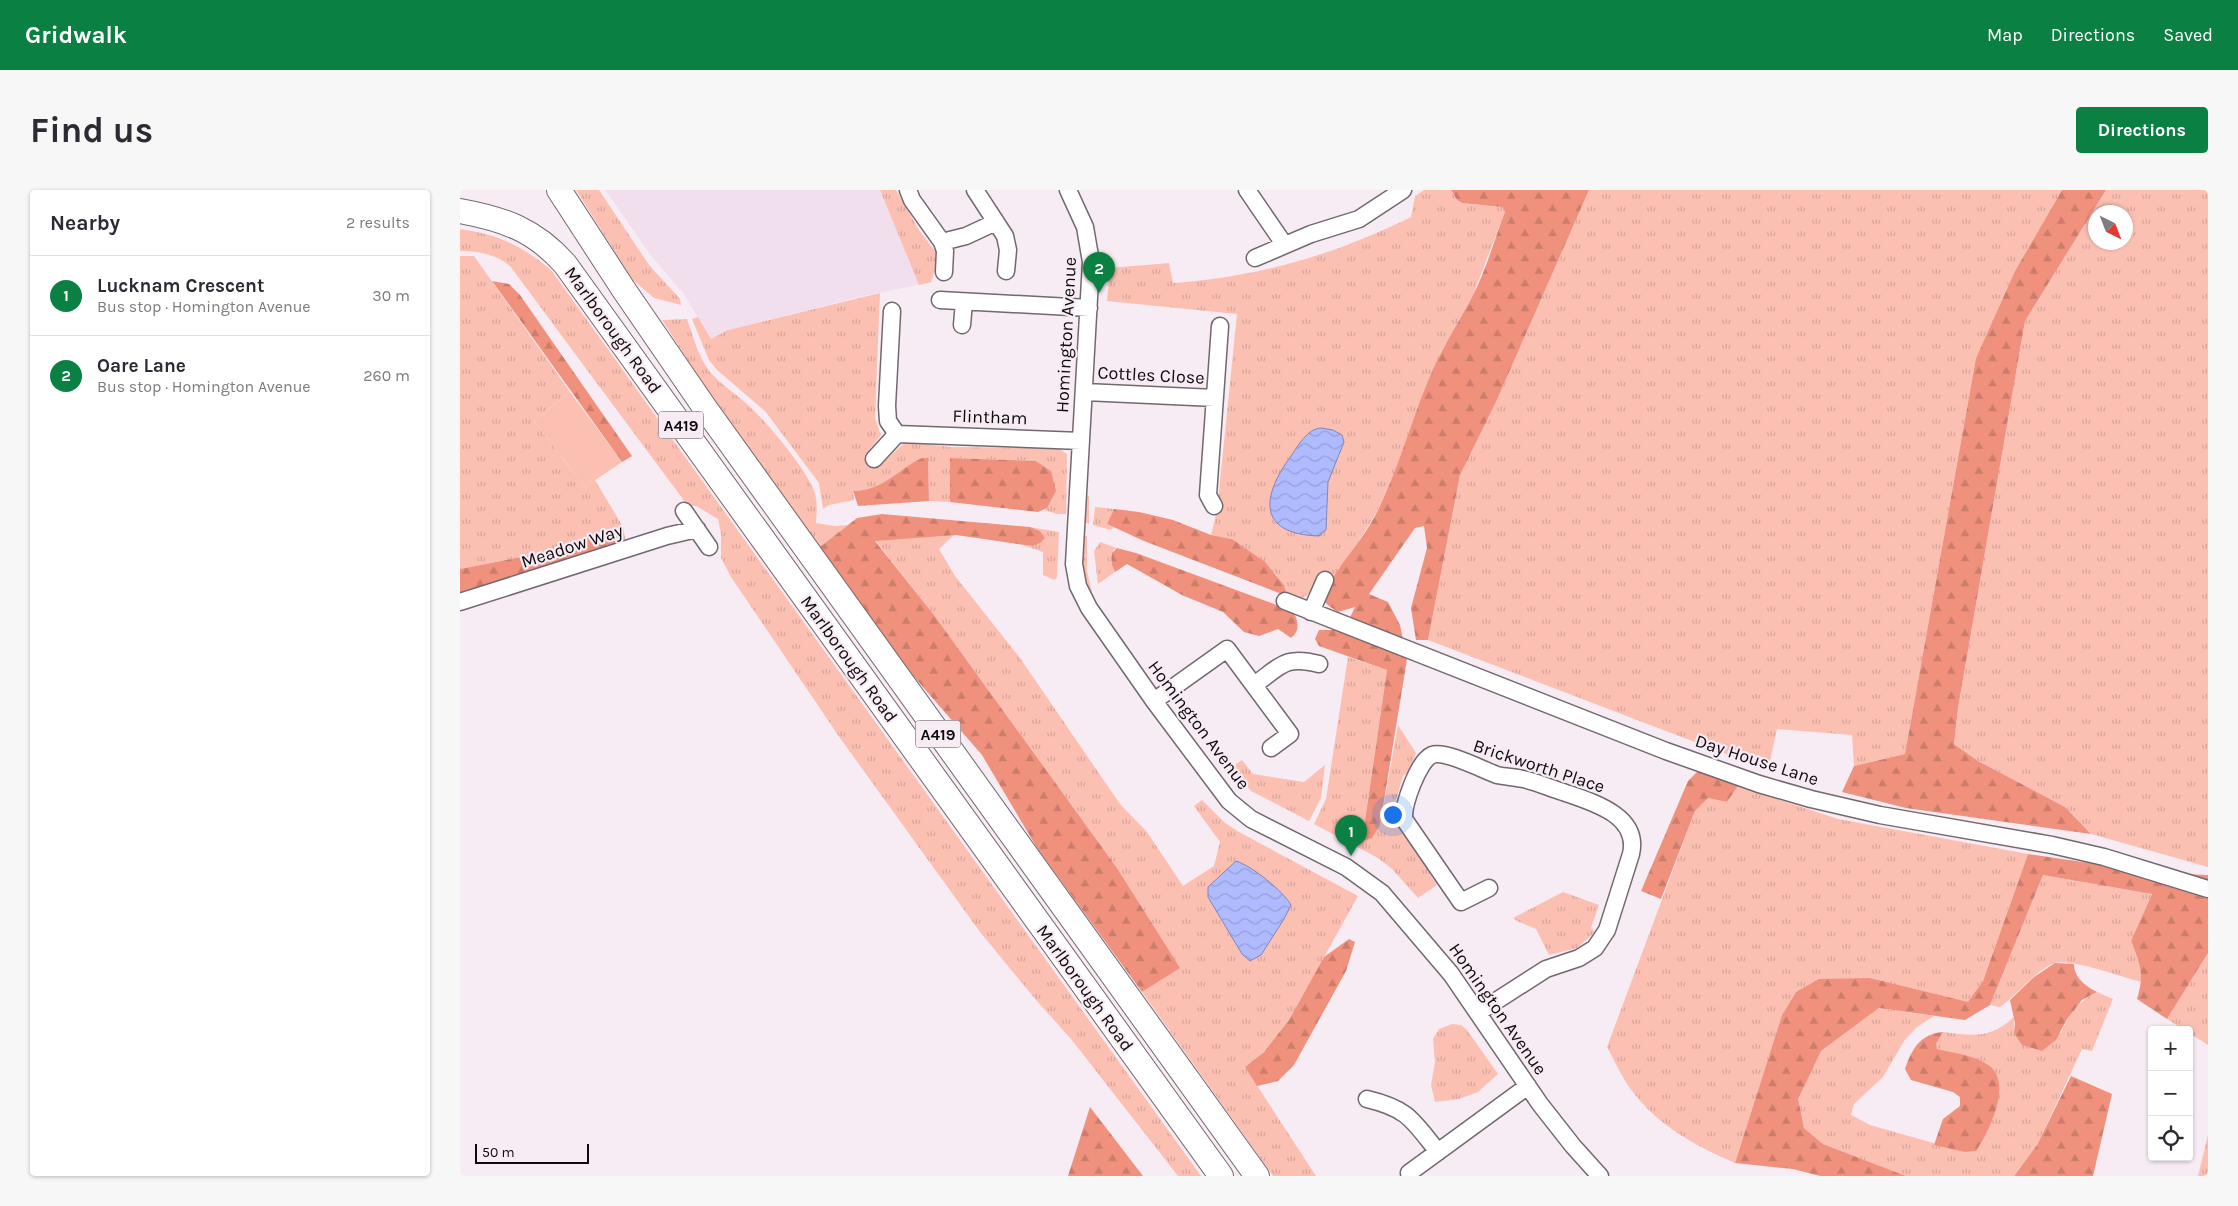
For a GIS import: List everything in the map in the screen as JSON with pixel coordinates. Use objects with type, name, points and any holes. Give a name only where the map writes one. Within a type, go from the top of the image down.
[{"type":"highway","name":"Marlborough Road","points":[[559,190],[624,290],[711,416],[1257,1176]]},
{"type":"highway","name":"Marlborough Road","points":[[460,211],[491,217],[521,229],[544,244],[565,264],[1222,1176]]},
{"type":"street","points":[[908,190],[916,206],[942,242],[945,252],[944,272]]},
{"type":"street","points":[[975,190],[1008,244],[1006,271]]},
{"type":"street","name":"Homington Avenue","points":[[1068,190],[1085,227],[1090,250],[1089,308],[1074,557],[1076,579],[1089,608],[1154,701],[1218,787],[1240,811],[1346,867],[1375,887],[1436,956],[1479,1012],[1528,1086],[1573,1146],[1600,1176]]},
{"type":"street","points":[[1247,190],[1284,244]]},
{"type":"street","points":[[1256,258],[1284,244],[1359,219],[1402,190]]},
{"type":"street","points":[[942,242],[966,236],[996,222]]},
{"type":"street","points":[[940,300],[1089,308]]},
{"type":"street","points":[[962,325],[964,302]]},
{"type":"street","points":[[874,459],[897,434],[888,420],[892,311]]},
{"type":"street","name":"Cottles Close","points":[[1214,506],[1208,495],[1220,326]]},
{"type":"street","name":"Cottles Close","points":[[1084,392],[1215,398]]},
{"type":"street","name":"Flintham","points":[[897,434],[1081,441]]},
{"type":"street","points":[[684,511],[709,547]]},
{"type":"street","name":"Meadow Way","points":[[460,602],[667,536],[697,529]]},
{"type":"street","points":[[1311,612],[1324,580]]},
{"type":"street","name":"Day House Lane","points":[[1285,602],[1674,754],[1784,791],[1880,815],[2052,845],[2148,869],[2208,889]]},
{"type":"street","points":[[1154,701],[1227,649],[1290,734],[1271,748]]},
{"type":"street","points":[[1254,685],[1292,660],[1300,659],[1319,664]]},
{"type":"street","name":"Brickworth Place","points":[[1479,1012],[1546,969],[1588,954],[1599,944],[1607,930],[1631,854],[1633,847],[1631,835],[1616,814],[1579,798],[1524,779],[1497,775],[1444,755],[1432,755],[1423,762],[1420,768],[1408,796],[1404,819],[1461,902],[1488,888]]},
{"type":"street","points":[[1409,1173],[1528,1086]]},
{"type":"street","points":[[1368,1099],[1390,1104],[1400,1109],[1438,1152]]},
{"type":"shaded area","points":[[605,190],[880,190],[919,285],[872,294],[728,330],[711,339],[684,294],[653,258]]},
{"type":"green space","points":[[576,190],[599,190],[649,265],[680,299],[681,305],[654,298],[632,279]]},
{"type":"green space","points":[[880,190],[896,190],[919,230],[936,252],[935,270],[931,282],[919,285]]},
{"type":"green space","points":[[1424,190],[1451,190],[1457,200],[1462,203],[1502,207],[1505,212],[1473,295],[1441,352],[1393,478],[1375,515],[1347,560],[1329,583],[1317,577],[1312,588],[1303,598],[1287,596],[1284,585],[1275,573],[1232,539],[1211,535],[1217,511],[1237,314],[1107,301],[1110,268],[1169,263],[1173,283],[1235,276],[1265,270],[1325,253],[1411,217],[1415,196]]},
{"type":"green space","points":[[1451,190],[1589,190],[1496,402],[1460,475],[1428,640],[1416,640],[1411,608],[1427,548],[1424,526],[1415,528],[1369,594],[1388,602],[1400,625],[1407,659],[1380,825],[1372,838],[1362,841],[1387,670],[1319,646],[1315,639],[1319,630],[1344,630],[1355,607],[1338,612],[1322,599],[1327,587],[1377,512],[1433,370],[1477,287],[1505,212],[1502,207],[1462,203],[1457,200]]},
{"type":"green space","points":[[1589,190],[2062,190],[2015,271],[1976,358],[1905,754],[1854,766],[1852,735],[1777,729],[1768,770],[1428,640],[1460,475],[1496,402]]},
{"type":"green space","points":[[2062,190],[2106,190],[2097,205],[2088,205],[2088,219],[2025,321],[1958,708],[1954,744],[1978,761],[2065,807],[2091,834],[1906,808],[1842,792],[1854,766],[1905,754],[1976,358],[2015,271]]},
{"type":"green space","points":[[2106,190],[2208,190],[2208,867],[2091,834],[2065,807],[1978,761],[1954,744],[1958,708],[2025,321],[2088,219],[2088,250],[2133,250],[2133,205],[2097,205]]},
{"type":"green space","points":[[460,229],[486,234],[509,242],[530,254],[551,270],[1201,1176],[1178,1176],[1071,1039],[980,932],[840,738],[731,577],[721,558],[721,533],[718,519],[696,506],[688,506],[510,266],[486,254],[460,251]]},
{"type":"green space","points":[[460,256],[474,256],[570,392],[534,421],[585,487],[595,480],[623,527],[536,554],[460,569]]},
{"type":"green space","points":[[492,281],[509,284],[520,295],[632,456],[622,462]]},
{"type":"green space","points":[[880,293],[875,418],[881,435],[865,455],[879,467],[905,442],[951,447],[1058,448],[1067,454],[1066,514],[1057,514],[1044,510],[1047,508],[1051,471],[1036,461],[950,458],[950,502],[929,501],[928,458],[924,458],[910,465],[884,484],[866,490],[853,491],[854,500],[829,505],[823,509],[819,483],[765,411],[717,370],[709,360],[692,319],[698,317],[711,339],[728,330]]},
{"type":"green space","points":[[687,319],[699,353],[710,372],[760,417],[785,446],[807,477],[816,499],[816,523],[835,526],[848,525],[820,547],[707,390],[662,320]]},
{"type":"green space","points":[[570,392],[622,462],[585,487],[534,421]]},
{"type":"green space","points":[[922,458],[928,458],[929,501],[858,506],[853,491],[873,488]]},
{"type":"green space","points":[[950,458],[1036,461],[1051,471],[1056,491],[1047,508],[1038,512],[950,502]]},
{"type":"green space","points":[[1085,494],[1089,496],[1089,524],[1084,522]]},
{"type":"green space","points":[[1095,507],[1114,509],[1107,524],[1113,527],[1111,530],[1093,525]]},
{"type":"green space","points":[[1114,509],[1139,512],[1173,520],[1211,535],[1232,539],[1265,562],[1284,585],[1287,596],[1144,541],[1107,524]]},
{"type":"green space","points":[[882,514],[1030,527],[1040,531],[1045,538],[1040,543],[1032,546],[956,535],[875,541],[934,615],[1117,868],[1180,968],[1142,992],[1037,848],[982,755],[909,671],[820,547],[857,518]]},
{"type":"green space","points":[[623,527],[625,539],[616,547],[460,604],[460,569],[536,554]]},
{"type":"green space","points":[[1030,527],[1059,532],[1057,578],[1054,580],[1043,575],[1043,552],[1020,544],[1032,546],[1040,531]]},
{"type":"green space","points":[[954,535],[939,549],[955,576],[1020,658],[1120,804],[1147,832],[1183,886],[1214,866],[1220,842],[1194,806],[1202,800],[1224,822],[1239,832],[1358,896],[1289,1020],[1264,1052],[1245,1067],[1316,1176],[1273,1176],[1142,992],[1179,968],[1117,868],[934,615],[875,540]]},
{"type":"green space","points":[[1082,536],[1087,536],[1087,571],[1092,592],[1088,591],[1083,571]]},
{"type":"green space","points":[[1100,542],[1117,548],[1113,550],[1112,565],[1115,572],[1098,584],[1094,551]]},
{"type":"green space","points":[[1117,548],[1136,553],[1293,611],[1297,622],[1296,632],[1291,638],[1278,629],[1259,636],[1244,632],[1223,612],[1182,595],[1127,564],[1115,572],[1112,565],[1112,553]]},
{"type":"green space","points":[[1348,657],[1387,670],[1362,840],[1380,825],[1398,725],[1416,753],[1409,772],[1403,776],[1395,803],[1400,809],[1400,825],[1437,885],[1418,898],[1392,869],[1378,858],[1314,824],[1326,799]]},
{"type":"green space","points":[[1242,760],[1253,774],[1304,782],[1325,765],[1321,798],[1309,821],[1251,791],[1231,768]]},
{"type":"green space","points":[[1697,772],[1705,772],[1738,786],[1727,802],[1708,798],[1695,811],[1661,899],[1641,891],[1688,781]]},
{"type":"green space","points":[[1738,786],[1838,819],[2028,854],[1983,981],[1968,1003],[1870,978],[1796,992],[1782,1015],[1735,1163],[1692,1142],[1654,1115],[1628,1086],[1607,1047],[1695,811],[1708,798],[1727,802]]},
{"type":"green space","points":[[2028,854],[2155,873],[2208,875],[2208,953],[2167,1019],[2137,999],[2141,975],[2137,956],[2131,941],[2152,894],[2043,875],[1990,1005],[1965,1020],[1879,1008],[1821,1051],[1798,1099],[1804,1128],[1823,1144],[1906,1176],[1820,1176],[1793,1169],[1735,1163],[1782,1015],[1796,992],[1819,979],[1870,978],[1968,1002],[1983,981]]},
{"type":"green space","points":[[2043,875],[2152,894],[2131,941],[2142,969],[2142,982],[2073,963],[2055,963],[2040,971],[2000,1007],[1990,1005]]},
{"type":"green space","points":[[1563,892],[1599,905],[1591,928],[1595,932],[1577,948],[1549,955],[1536,929],[1513,918]]},
{"type":"green space","points":[[1349,939],[1355,942],[1346,971],[1294,1065],[1278,1081],[1257,1086],[1245,1067],[1264,1052],[1289,1020],[1324,957]]},
{"type":"green space","points":[[2208,953],[2208,1045],[2193,1036],[2193,1026],[2178,1026],[2167,1019]]},
{"type":"green space","points":[[2055,963],[2074,964],[2078,977],[2097,992],[2082,1000],[2067,1019],[2056,1040],[2042,1051],[2022,1045],[2014,1033],[2015,1023],[2010,1000],[2034,977]]},
{"type":"green space","points":[[2097,992],[2113,999],[2092,1051],[2082,1049],[2037,1145],[2014,1176],[1906,1176],[1823,1144],[1804,1128],[1797,1099],[1821,1051],[1879,1008],[1934,1016],[1917,1027],[1904,1041],[1883,1077],[1854,1104],[1851,1115],[1870,1125],[1965,1152],[1981,1061],[1937,1049],[1936,1044],[1943,1032],[1981,1034],[1997,1029],[2014,1017],[2014,1033],[2061,1033],[2075,1009],[2084,1000]]},
{"type":"green space","points":[[1452,1024],[1461,1025],[1467,1030],[1498,1074],[1478,1092],[1459,1099],[1435,1102],[1431,1085],[1435,1062],[1433,1039],[1439,1029]]},
{"type":"green space","points":[[1943,1032],[1936,1044],[1937,1049],[1966,1055],[1981,1061],[1992,1068],[1997,1077],[1999,1087],[1996,1110],[1976,1151],[1965,1152],[1934,1145],[1943,1119],[1960,1106],[1960,1097],[1953,1092],[1911,1080],[1905,1069],[1914,1049],[1923,1039],[1935,1033]]},
{"type":"green space","points":[[2071,1076],[2112,1094],[2093,1176],[2014,1176],[2037,1145]]},
{"type":"green space","points":[[1090,1107],[1143,1176],[1068,1176]]},
{"type":"green space","points":[[2208,1135],[2208,1176],[2198,1176]]},
{"type":"water","points":[[1321,428],[1333,430],[1342,435],[1344,442],[1328,482],[1326,530],[1319,536],[1299,534],[1284,528],[1275,521],[1270,511],[1270,499],[1281,471],[1300,443],[1311,431]]},
{"type":"water","points":[[1236,861],[1250,868],[1266,880],[1291,905],[1261,955],[1250,961],[1242,954],[1208,897],[1208,887]]},
{"type":"place","name":"Oare Lane","points":[[1099,293]]},
{"type":"place","name":"Lucknam Crescent","points":[[1351,856]]}]
